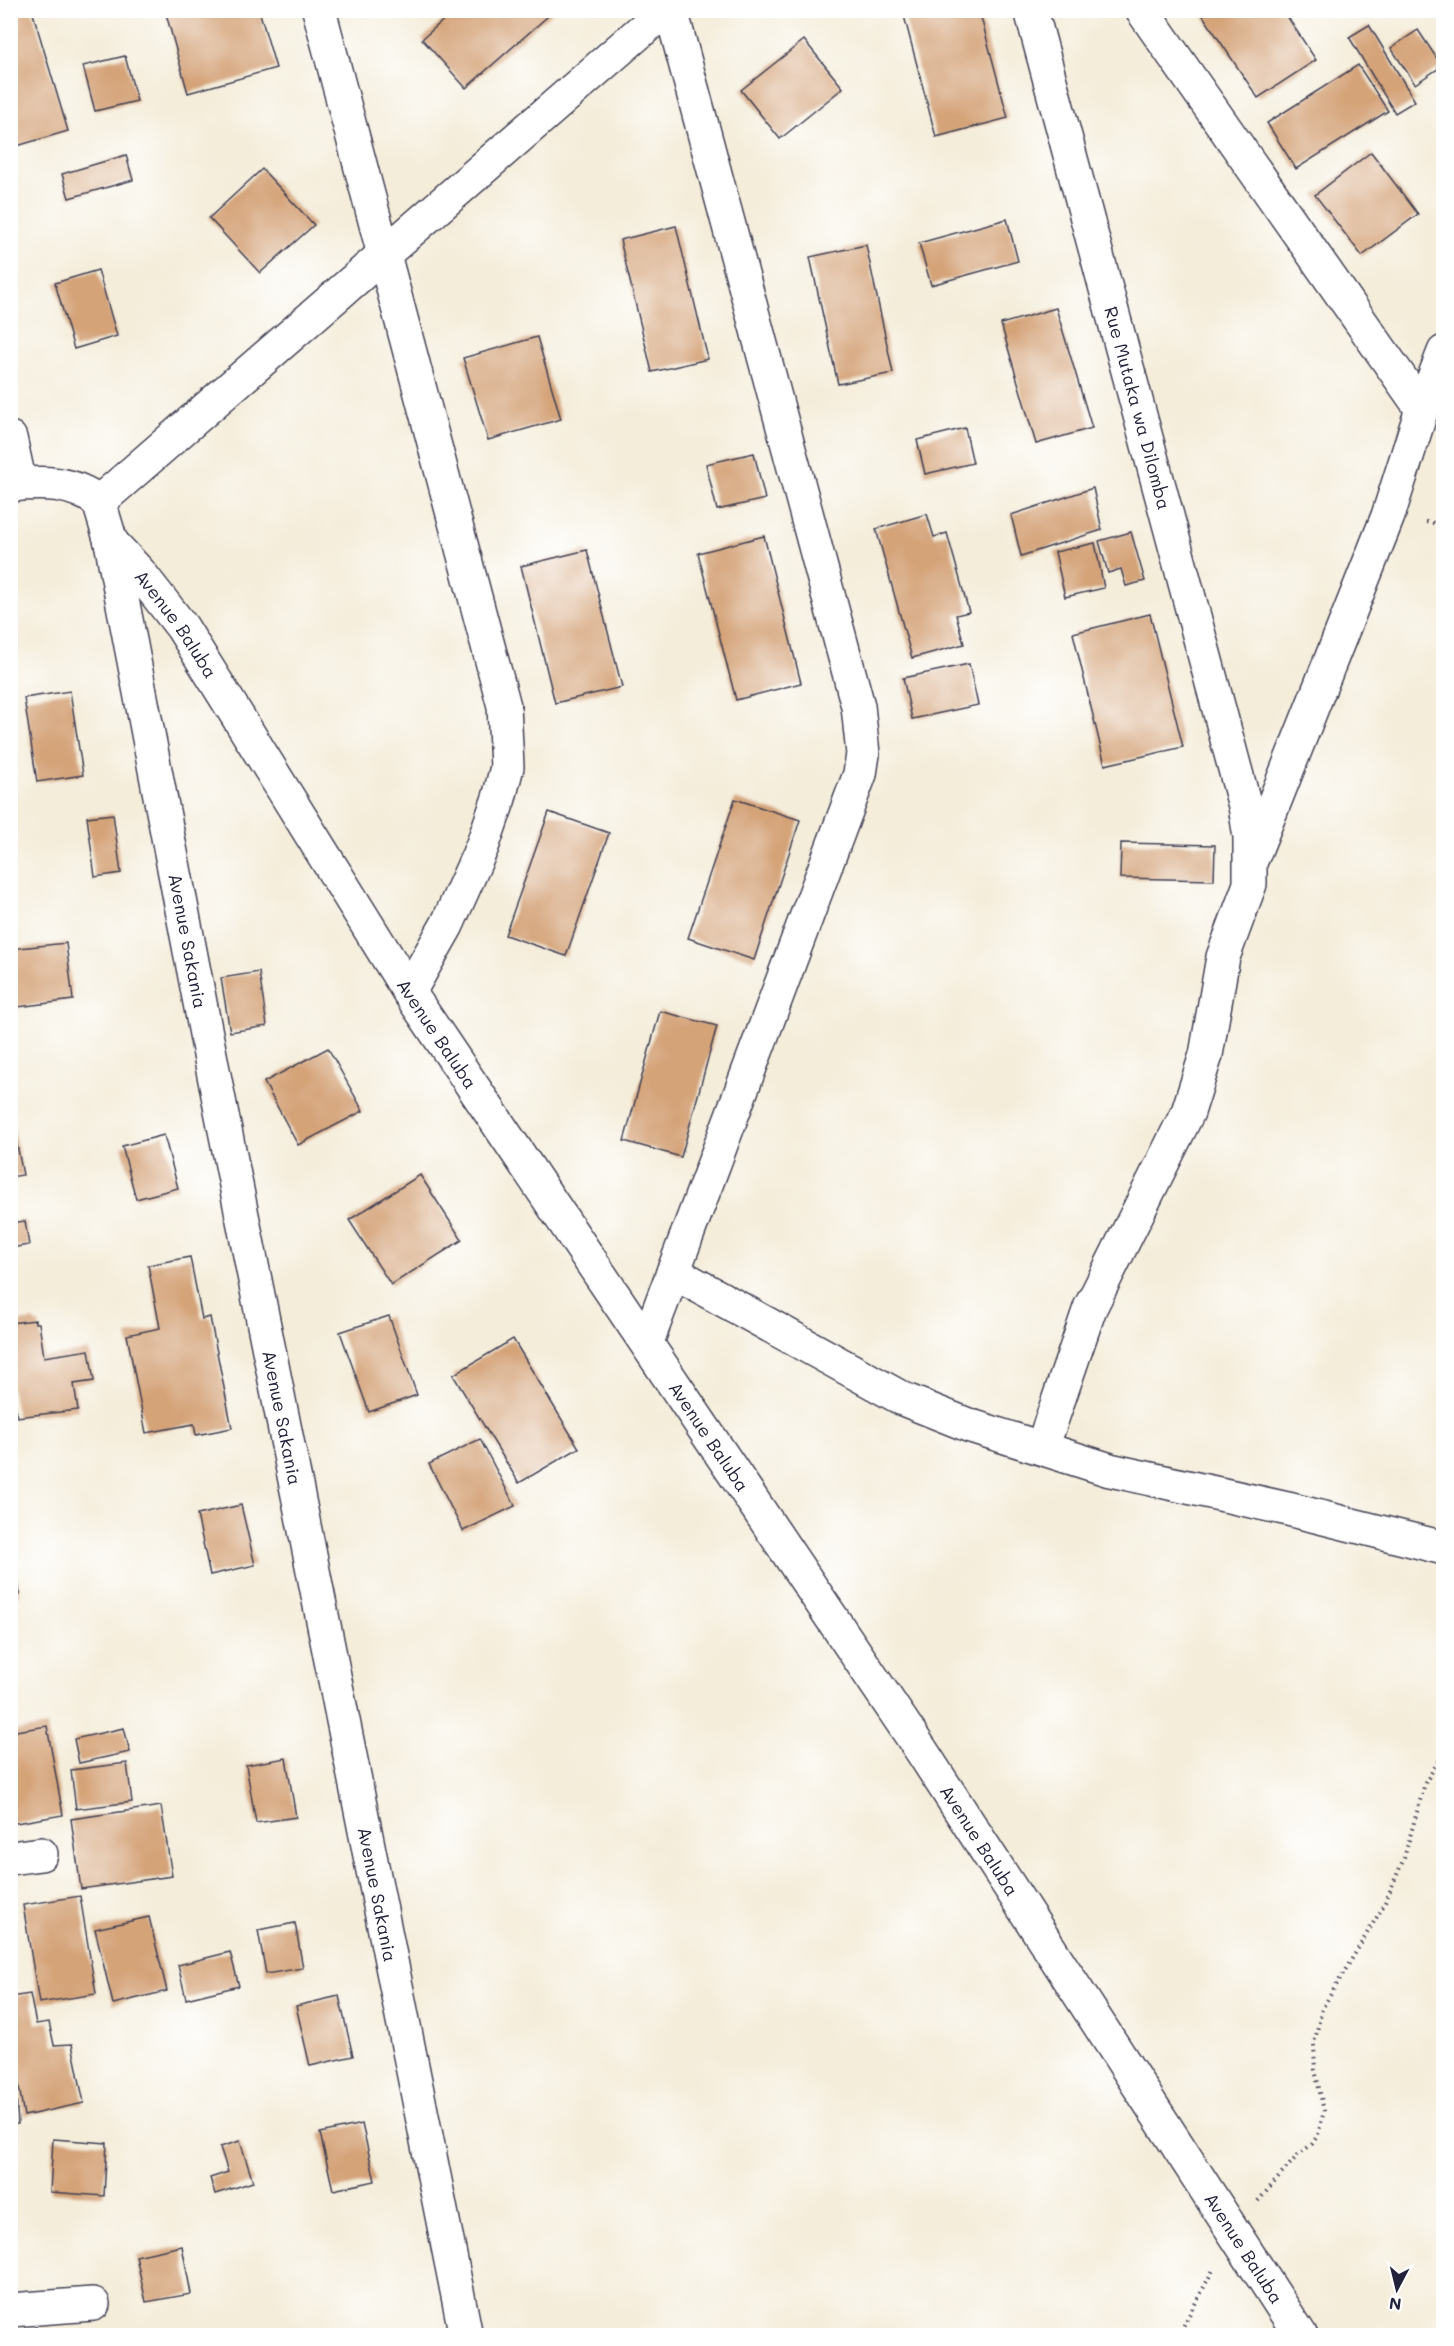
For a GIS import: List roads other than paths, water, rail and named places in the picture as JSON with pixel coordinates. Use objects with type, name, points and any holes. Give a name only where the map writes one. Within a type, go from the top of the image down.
[{"type":"street","points":[[319,10],[504,706],[507,738],[507,767],[482,847],[447,926],[409,992]]},
{"type":"street","points":[[10,438],[15,485],[69,486],[85,491],[99,502],[665,10]]},
{"type":"street","points":[[647,1342],[857,784],[863,754],[858,706],[671,10]]},
{"type":"street","name":"Rue Mutaka wa Dilomba","points":[[1031,10],[1245,806],[1252,860]]},
{"type":"street","points":[[1142,10],[1422,409]]},
{"type":"street","points":[[1042,1448],[1090,1308],[1188,1112],[1206,1054],[1223,957],[1250,884],[1252,860],[1388,516],[1443,352]]},
{"type":"street","name":"Avenue Sakania","points":[[99,502],[111,542],[213,1070],[466,2336]]},
{"type":"street","name":"Avenue Baluba","points":[[111,542],[139,572],[182,627],[409,992],[921,1750],[1301,2336]]},
{"type":"street","points":[[673,1272],[903,1399],[968,1425],[1110,1470],[1288,1509],[1443,1548]]},
{"type":"street","points":[[10,2310],[93,2304]]}]
